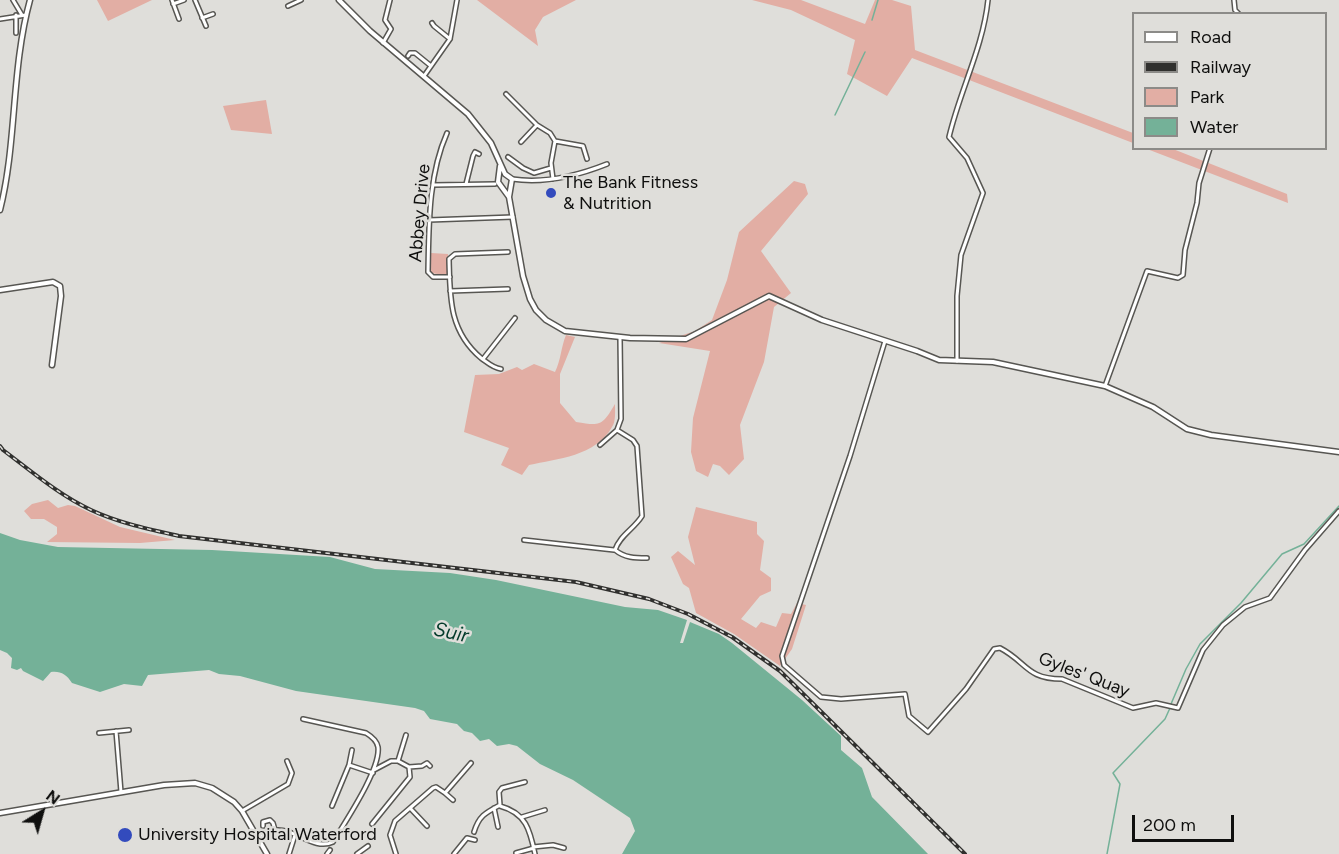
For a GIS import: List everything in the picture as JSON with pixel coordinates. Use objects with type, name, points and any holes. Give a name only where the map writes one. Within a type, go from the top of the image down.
[{"type":"street","points":[[13,0],[24,15]]},
{"type":"street","points":[[0,210],[5,187],[24,15],[30,0]]},
{"type":"street","points":[[179,19],[173,2],[184,0]]},
{"type":"street","points":[[195,0],[206,26]]},
{"type":"street","points":[[288,6],[301,0]]},
{"type":"street","points":[[339,0],[383,42],[475,122],[490,143],[503,175],[512,183]]},
{"type":"street","points":[[383,42],[391,29],[384,20],[390,0]]},
{"type":"street","points":[[957,360],[957,296],[961,255],[983,193],[967,158],[949,137],[984,30],[988,0]]},
{"type":"street","points":[[424,76],[450,39],[456,1]]},
{"type":"street","points":[[202,18],[213,14]]},
{"type":"street","points":[[16,15],[16,33]]},
{"type":"street","points":[[0,19],[24,15]]},
{"type":"street","points":[[432,23],[450,39]]},
{"type":"street","points":[[408,56],[410,53],[415,53],[431,66]]},
{"type":"street","points":[[506,94],[537,125],[550,133],[555,143],[551,163],[553,179]]},
{"type":"street","points":[[521,142],[537,125]]},
{"type":"street","name":"Abbey Drive","points":[[447,133],[440,149],[433,185],[429,220],[429,275],[450,277]]},
{"type":"street","points":[[555,143],[583,146],[587,159]]},
{"type":"street","points":[[1105,386],[1147,271],[1178,278],[1183,275],[1185,249],[1202,171],[1209,150]]},
{"type":"street","points":[[466,184],[473,156],[475,152],[478,154]]},
{"type":"street","points":[[508,157],[534,173],[551,168]]},
{"type":"street","points":[[511,168],[515,162]]},
{"type":"street","points":[[504,188],[521,181],[583,174],[607,164]]},
{"type":"street","points":[[503,175],[498,182],[509,197],[523,276],[530,299],[546,321],[565,331],[620,337],[686,339],[769,296],[822,320],[939,360],[993,362],[1105,386],[1153,407],[1187,429],[1211,435],[1339,452]]},
{"type":"street","points":[[509,197],[512,183]]},
{"type":"street","points":[[433,185],[495,184]]},
{"type":"street","points":[[429,220],[513,217]]},
{"type":"street","points":[[501,369],[492,366],[470,347],[457,328],[450,291],[449,260],[452,255],[507,252]]},
{"type":"street","points":[[0,290],[53,282],[60,286],[61,296],[52,365]]},
{"type":"street","points":[[450,291],[508,289]]},
{"type":"street","points":[[483,359],[515,318]]},
{"type":"street","points":[[600,445],[617,430],[621,419],[620,337]]},
{"type":"street","name":"Gyles' Quay","points":[[885,341],[850,456],[782,656],[784,665],[821,698],[841,699],[905,694],[909,716],[928,732],[966,689],[994,649],[1000,648],[1034,674],[1051,679],[1062,679],[1133,708],[1156,703],[1178,708],[1203,650],[1224,625],[1245,607],[1270,598],[1305,550],[1339,511]]},
{"type":"street","points":[[615,550],[625,533],[637,525],[642,516],[637,446],[633,440],[617,430]]},
{"type":"street","points":[[524,540],[615,550],[633,558],[647,558]]},
{"type":"street","points":[[258,838],[275,830],[325,845],[330,844],[373,771],[378,751],[371,736],[303,719]]},
{"type":"street","points":[[99,733],[129,730]]},
{"type":"street","points":[[116,731],[122,792]]},
{"type":"street","points":[[398,761],[406,735]]},
{"type":"street","points":[[332,806],[349,765],[352,750]]},
{"type":"street","points":[[242,811],[288,784],[292,773],[287,761]]},
{"type":"street","points":[[349,765],[373,771],[391,761],[398,761],[410,767],[427,763],[430,766]]},
{"type":"street","points":[[445,793],[471,764]]},
{"type":"street","points":[[372,824],[408,780],[411,774],[410,767]]},
{"type":"street","points":[[500,805],[499,792],[502,788],[525,782]]},
{"type":"street","points":[[0,813],[122,792],[195,783],[212,788],[234,802],[242,811],[267,854]]},
{"type":"street","points":[[396,854],[390,835],[395,821],[433,788],[436,787],[453,800]]},
{"type":"street","points":[[474,832],[478,819],[487,810],[500,805],[512,809],[522,817],[535,854]]},
{"type":"street","points":[[410,808],[427,826]]},
{"type":"street","points":[[494,808],[498,827]]},
{"type":"street","points":[[522,817],[545,810]]},
{"type":"street","points":[[263,826],[263,822],[270,820],[275,830]]},
{"type":"street","points":[[289,854],[295,836]]},
{"type":"street","points":[[454,854],[467,838],[475,840]]},
{"type":"street","points":[[516,853],[533,847],[553,845],[564,848]]},
{"type":"street","points":[[357,854],[368,846]]},
{"type":"street","points":[[327,854],[330,850]]},
{"type":"green space","points":[[97,0],[152,0],[108,21]]},
{"type":"green space","points":[[477,0],[576,0],[543,17],[535,30],[538,46]]},
{"type":"green space","points":[[752,0],[801,0],[865,24],[875,0],[892,0],[911,6],[915,50],[1132,133],[1132,143],[912,58],[887,96],[847,74],[855,40],[791,10]]},
{"type":"green space","points":[[266,100],[272,134],[231,130],[223,106]]},
{"type":"green space","points":[[1150,150],[1176,150],[1287,194],[1288,203]]},
{"type":"green space","points":[[794,181],[805,184],[808,194],[761,251],[791,293],[774,307],[764,362],[740,425],[744,459],[729,475],[720,466],[713,464],[708,477],[696,471],[691,452],[693,418],[710,351],[659,343],[695,331],[712,320],[727,280],[739,232]]},
{"type":"green space","points":[[431,253],[448,254],[446,275],[430,273]]},
{"type":"green space","points":[[566,335],[575,337],[560,374],[560,403],[576,422],[591,424],[604,420],[615,404],[614,422],[605,437],[586,450],[575,455],[529,465],[522,475],[501,465],[509,448],[464,432],[475,375],[499,374],[517,367],[522,370],[534,364],[555,372]]},
{"type":"green space","points":[[48,500],[58,508],[68,505],[75,506],[120,527],[175,540],[140,543],[47,542],[57,534],[57,527],[44,519],[31,519],[24,511],[32,504]]},
{"type":"green space","points":[[696,507],[757,522],[757,534],[764,541],[760,570],[771,578],[771,591],[760,596],[741,619],[756,628],[761,622],[776,627],[782,613],[791,614],[797,603],[806,605],[792,649],[780,666],[734,634],[696,613],[689,588],[683,584],[671,557],[678,551],[695,565],[688,537]]},
{"type":"water","name":"Suir","points":[[0,533],[20,540],[58,547],[212,550],[330,557],[375,569],[450,573],[496,580],[625,607],[658,610],[687,620],[680,643],[683,643],[690,622],[719,634],[802,700],[841,736],[841,750],[862,768],[872,797],[928,854],[622,854],[635,831],[630,818],[573,780],[540,764],[517,746],[509,744],[497,746],[489,739],[480,741],[457,724],[430,719],[424,711],[415,708],[296,691],[209,670],[148,675],[142,686],[124,684],[100,692],[72,683],[65,675],[58,672],[51,672],[43,681],[21,668],[17,670],[11,668],[12,658],[0,650]]},
{"type":"waterway","points":[[872,20],[878,0]]},
{"type":"waterway","points":[[835,115],[865,52]]},
{"type":"waterway","points":[[1171,704],[1200,644],[1241,603],[1282,554],[1304,544],[1339,506]]},
{"type":"waterway","points":[[1107,854],[1120,784],[1113,773],[1165,719],[1170,708]]},
{"type":"railway","points":[[0,446],[79,504],[112,519],[145,528],[179,536],[576,582],[649,599],[688,614],[732,637],[780,671],[965,854]]},
{"type":"place","name":"The Bank Fitness & Nutrition","points":[[551,193]]},
{"type":"place","name":"University Hospital Waterford","points":[[125,835]]}]
